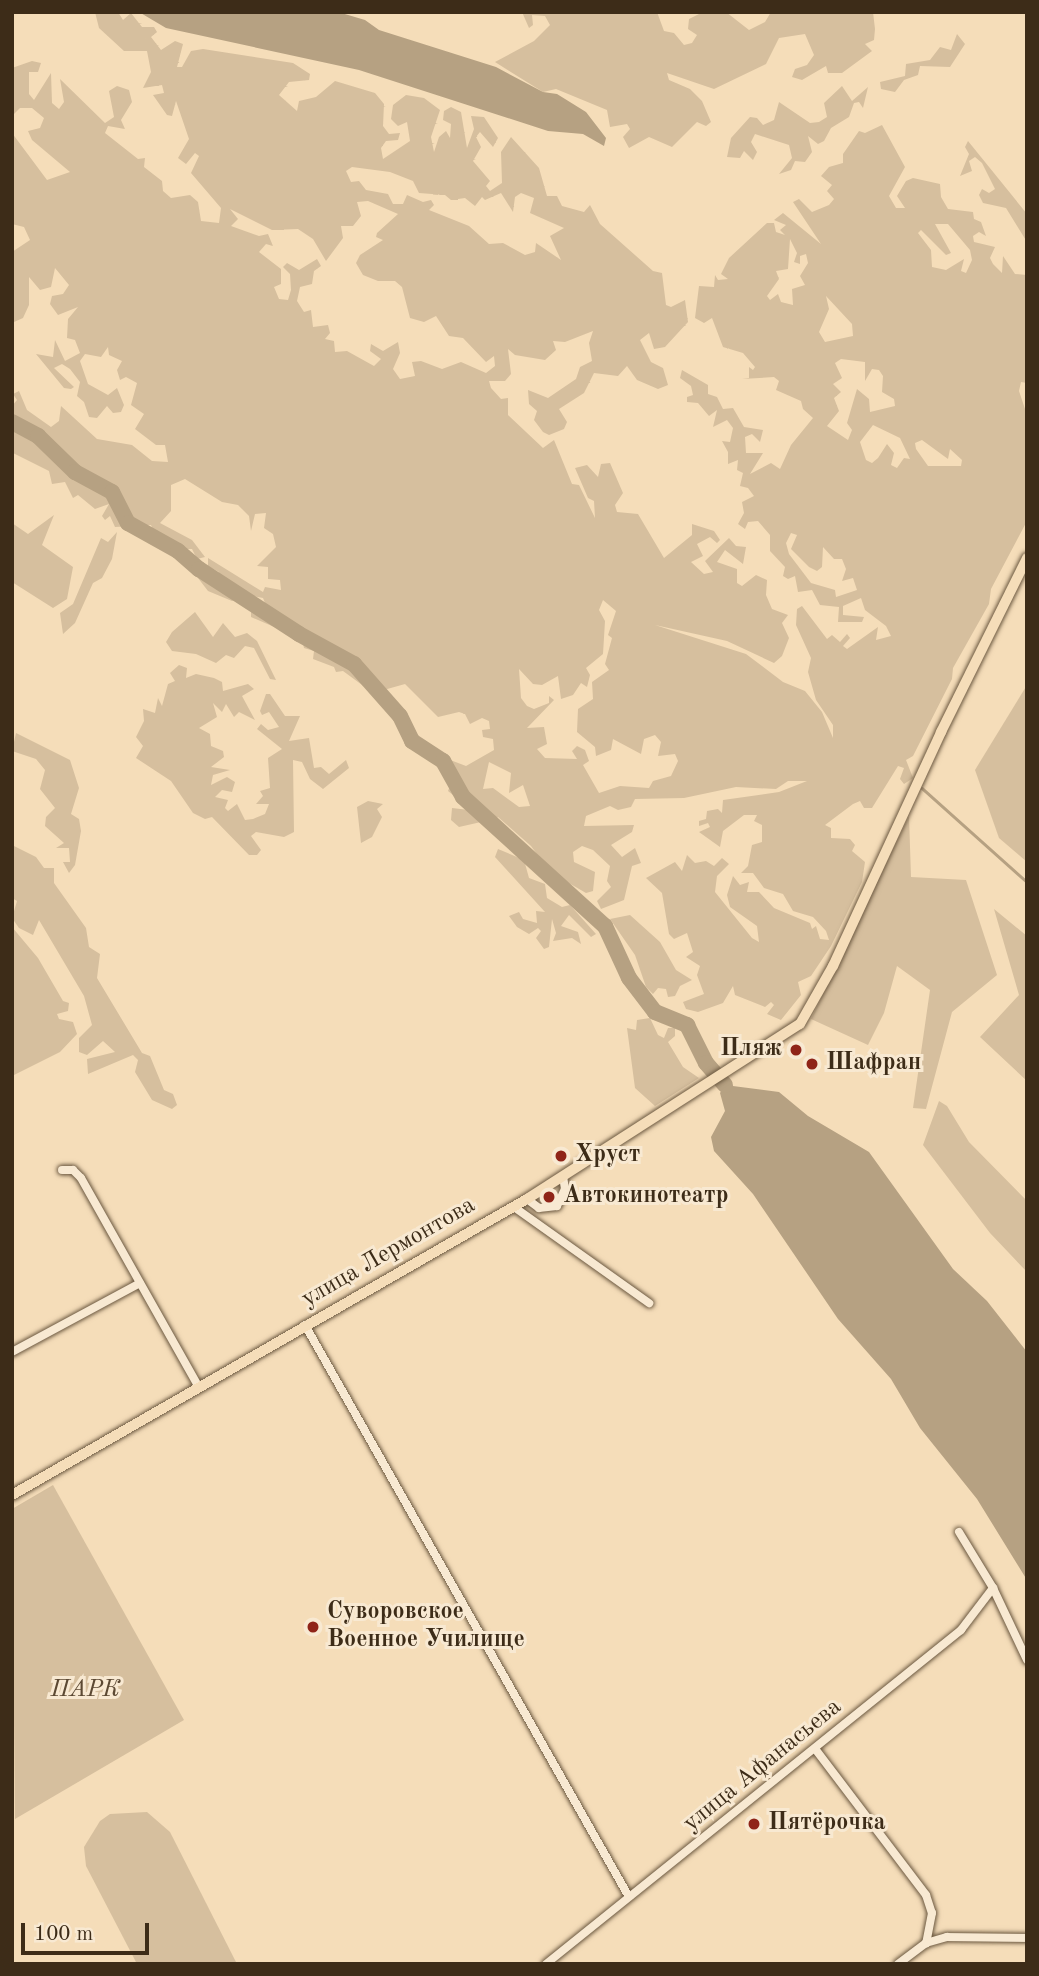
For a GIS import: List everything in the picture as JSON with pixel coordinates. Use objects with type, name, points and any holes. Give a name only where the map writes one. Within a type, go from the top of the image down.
[{"type":"main road","name":"улица Лермонтова","points":[[12,1495],[514,1207],[693,1097],[782,1038],[808,1014],[828,978],[1027,558]]},
{"type":"street","points":[[62,1170],[73,1170],[82,1178],[118,1250],[140,1283],[198,1386]]},
{"type":"street","points":[[527,1199],[538,1208],[557,1206],[565,1189],[563,1177]]},
{"type":"street","points":[[514,1207],[649,1303]]},
{"type":"street","points":[[12,1352],[140,1283]]},
{"type":"street","points":[[305,1325],[629,1898]]},
{"type":"street","points":[[959,1532],[993,1588],[1027,1660]]},
{"type":"street","name":"улица Афанасьева","points":[[546,1964],[816,1750],[961,1630],[993,1588]]},
{"type":"street","points":[[816,1750],[926,1895],[932,1913],[926,1943]]},
{"type":"street","points":[[898,1964],[926,1943],[961,1937],[1027,1938]]},
{"type":"green space","points":[[95,12],[118,12],[123,20],[131,13],[142,27],[154,27],[157,32],[151,37],[161,50],[175,41],[183,44],[177,67],[182,67],[191,51],[203,49],[293,63],[310,74],[309,80],[289,82],[279,95],[297,111],[299,101],[316,97],[335,81],[375,93],[384,104],[383,126],[389,134],[400,133],[398,140],[386,141],[381,148],[383,159],[410,141],[407,122],[398,126],[391,119],[393,105],[406,95],[424,98],[440,110],[431,137],[434,152],[439,137],[446,131],[450,138],[451,124],[443,120],[444,111],[451,107],[461,112],[467,148],[474,129],[471,116],[484,117],[498,138],[493,147],[480,132],[476,137],[481,147],[473,161],[490,181],[486,186],[490,191],[502,183],[501,152],[511,137],[539,168],[547,196],[557,196],[562,206],[584,212],[590,205],[600,224],[653,271],[662,273],[666,305],[671,307],[685,300],[688,322],[665,347],[654,349],[649,333],[640,340],[651,362],[663,368],[668,385],[658,389],[637,380],[627,366],[618,376],[594,373],[584,393],[559,409],[567,422],[564,429],[549,435],[543,432],[534,420],[537,411],[529,404],[528,390],[548,398],[576,379],[580,367],[592,361],[589,343],[593,331],[565,342],[553,341],[556,350],[545,360],[515,355],[508,349],[511,374],[505,381],[489,381],[491,388],[501,399],[508,398],[508,415],[543,448],[554,440],[572,484],[579,485],[595,518],[594,501],[588,498],[575,468],[587,465],[598,477],[601,464],[610,463],[623,493],[615,505],[617,512],[638,514],[664,558],[692,535],[692,524],[714,531],[720,540],[717,543],[710,537],[697,544],[703,556],[691,562],[704,574],[713,572],[705,561],[729,538],[736,546],[746,547],[743,564],[725,550],[717,562],[737,569],[737,583],[742,586],[756,575],[767,580],[766,595],[772,609],[788,615],[782,623],[789,638],[782,656],[774,663],[727,641],[655,625],[746,654],[783,682],[805,691],[822,712],[833,738],[833,725],[816,700],[808,672],[811,658],[796,625],[797,609],[802,606],[827,639],[832,635],[840,642],[847,634],[850,638],[843,646],[847,649],[878,627],[876,640],[891,636],[886,626],[865,610],[861,598],[843,606],[843,615],[864,617],[862,622],[838,622],[839,607],[820,605],[812,590],[798,592],[795,576],[788,579],[783,576],[785,567],[770,551],[770,535],[758,521],[748,522],[745,529],[738,524],[744,513],[742,502],[754,496],[748,488],[740,486],[743,473],[737,470],[738,460],[728,464],[728,452],[722,441],[730,442],[733,428],[727,420],[713,427],[717,410],[709,416],[698,403],[687,402],[687,397],[693,395],[691,386],[680,378],[682,370],[708,385],[708,394],[717,397],[723,409],[733,408],[744,427],[763,430],[760,442],[752,434],[745,437],[746,453],[763,453],[750,474],[771,463],[780,469],[791,445],[813,418],[803,409],[801,401],[776,390],[779,381],[774,377],[742,379],[749,378],[749,367],[753,370],[755,367],[743,353],[723,347],[712,318],[704,323],[695,318],[699,286],[714,287],[715,275],[718,280],[728,279],[721,274],[729,258],[767,223],[774,223],[776,232],[785,235],[780,230],[786,225],[774,220],[783,213],[821,244],[793,202],[799,199],[812,212],[829,205],[834,199],[827,191],[832,185],[821,176],[829,167],[843,163],[843,154],[859,131],[865,133],[882,125],[905,167],[889,196],[896,208],[905,208],[897,196],[906,181],[913,178],[940,184],[941,197],[948,209],[973,212],[974,219],[981,222],[986,236],[979,232],[973,236],[974,242],[995,247],[990,258],[993,264],[1002,273],[1003,256],[1015,274],[1027,275],[1027,383],[1021,382],[1019,391],[1027,415],[1027,521],[991,589],[989,604],[953,668],[952,679],[913,756],[906,760],[913,778],[904,784],[900,779],[904,768],[898,766],[872,808],[864,808],[860,801],[825,825],[831,828],[831,838],[850,839],[855,845],[852,851],[865,862],[862,882],[831,946],[811,976],[798,982],[801,995],[781,1020],[767,1014],[774,1005],[771,1002],[765,1007],[735,995],[733,986],[723,1003],[698,1012],[686,1009],[683,1002],[704,994],[697,975],[700,966],[686,957],[693,952],[687,933],[674,939],[669,934],[662,893],[646,878],[675,862],[682,871],[687,855],[695,863],[706,861],[714,866],[722,858],[729,864],[717,876],[715,892],[752,938],[759,942],[757,926],[730,907],[727,895],[733,876],[740,885],[749,882],[747,892],[759,892],[774,908],[810,923],[812,929],[816,926],[820,939],[829,940],[826,931],[813,917],[793,911],[783,894],[764,888],[753,873],[741,873],[748,866],[752,845],[762,842],[762,825],[754,821],[757,815],[744,815],[723,831],[720,847],[699,832],[710,827],[708,823],[699,826],[699,821],[706,819],[707,811],[718,809],[722,813],[723,800],[779,792],[807,781],[788,781],[776,789],[736,787],[684,798],[635,799],[631,807],[618,810],[610,806],[586,816],[584,826],[634,825],[632,832],[611,845],[622,857],[635,848],[641,863],[632,866],[624,900],[601,909],[597,901],[611,887],[607,881],[610,866],[593,850],[582,846],[573,852],[574,862],[595,872],[593,891],[586,893],[550,872],[531,846],[498,817],[488,827],[481,822],[459,827],[451,820],[452,808],[469,810],[477,804],[462,791],[453,795],[448,791],[452,781],[445,758],[466,766],[494,750],[493,739],[483,737],[482,730],[490,729],[489,721],[482,718],[470,724],[465,714],[459,712],[438,717],[405,684],[373,693],[343,671],[336,672],[334,667],[313,659],[314,651],[304,648],[302,639],[251,617],[251,610],[265,603],[263,598],[248,595],[232,601],[208,591],[198,578],[203,574],[217,578],[219,572],[208,566],[208,558],[263,592],[265,587],[281,590],[280,580],[268,579],[268,567],[257,566],[276,547],[273,534],[264,528],[266,513],[255,514],[251,531],[249,516],[238,505],[222,502],[185,479],[171,485],[171,511],[160,523],[192,540],[205,557],[197,559],[192,549],[180,549],[155,535],[151,525],[115,527],[110,516],[105,520],[102,516],[109,504],[95,509],[78,495],[73,498],[65,482],[52,484],[49,471],[13,453],[12,406],[17,400],[13,394],[19,391],[27,410],[51,427],[59,421],[61,406],[97,439],[132,445],[152,461],[168,462],[165,445],[156,445],[135,429],[144,414],[131,405],[137,383],[126,377],[120,380],[117,370],[122,361],[109,355],[108,347],[101,357],[85,354],[80,361],[88,384],[108,395],[117,388],[124,405],[121,412],[113,413],[107,406],[97,418],[89,417],[84,402],[77,396],[80,382],[70,369],[62,364],[54,368],[74,387],[71,389],[64,388],[36,354],[53,357],[55,340],[65,361],[80,353],[75,340],[67,338],[68,319],[78,307],[58,315],[50,304],[52,296],[63,294],[69,285],[55,268],[51,287],[40,290],[29,277],[29,305],[23,318],[14,322],[12,252],[30,240],[24,227],[12,224],[12,133],[47,180],[70,172],[32,140],[28,131],[40,128],[44,118],[32,108],[20,108],[12,116],[12,68],[32,61],[41,63],[38,72],[29,72],[29,94],[34,100],[51,73],[52,103],[59,109],[64,102],[60,79],[105,123],[114,117],[109,91],[117,86],[129,90],[132,102],[121,120],[125,129],[108,126],[105,133],[138,159],[145,158],[144,167],[162,181],[163,191],[171,198],[190,195],[198,202],[201,221],[219,223],[221,208],[191,173],[199,156],[195,153],[186,164],[178,158],[189,139],[176,101],[172,116],[167,115],[153,95],[164,93],[162,85],[143,88],[151,72],[147,51],[124,51],[99,28]],"holes":[[[352,167],[390,172],[413,181],[419,193],[445,195],[451,200],[465,198],[475,206],[482,197],[485,200],[501,193],[513,212],[515,197],[521,193],[534,198],[530,213],[564,228],[550,236],[561,260],[536,243],[535,252],[525,255],[503,243],[489,244],[469,226],[429,210],[434,205],[431,200],[423,202],[407,195],[403,204],[393,204],[388,194],[366,190],[359,181],[351,182],[346,171]],[[368,201],[398,214],[377,233],[376,237],[383,240],[360,255],[356,263],[363,275],[378,281],[395,281],[402,287],[410,318],[424,322],[436,316],[449,336],[463,338],[486,362],[494,356],[495,366],[486,373],[461,362],[442,369],[421,361],[412,362],[415,376],[400,379],[393,369],[400,353],[398,342],[383,351],[371,344],[370,351],[381,359],[374,366],[347,351],[335,352],[334,341],[325,339],[330,333],[328,325],[313,327],[311,310],[304,312],[297,301],[300,287],[312,284],[314,271],[321,266],[317,259],[299,270],[287,263],[283,267],[290,274],[291,290],[288,300],[279,299],[274,287],[281,284],[281,269],[259,252],[266,244],[273,246],[268,234],[259,236],[231,226],[238,219],[230,209],[272,230],[298,229],[313,239],[326,261],[343,238],[341,226],[353,226],[361,216],[357,202]],[[935,224],[948,224],[970,250],[972,260],[966,273],[961,271],[964,259],[946,270],[932,267],[931,250],[918,233],[921,230],[946,255],[951,253]],[[790,239],[797,253],[794,262],[800,264],[800,256],[806,254],[808,263],[800,276],[805,285],[792,289],[793,305],[781,302],[778,294],[770,300],[767,296],[779,279],[776,271],[788,269]],[[826,296],[852,324],[853,336],[825,342],[819,332],[829,309]],[[841,359],[865,362],[865,381],[872,369],[879,370],[883,376],[882,392],[894,399],[895,406],[870,412],[869,399],[857,389],[847,423],[852,430],[848,440],[827,426],[839,411],[834,398],[841,392],[833,384],[842,378],[835,363]],[[873,425],[900,438],[910,459],[904,458],[897,468],[891,465],[894,453],[887,444],[872,463],[866,460],[860,442]],[[922,440],[948,459],[950,449],[962,460],[961,466],[928,466],[916,449],[915,443]],[[791,533],[797,535],[791,549],[809,567],[817,571],[822,567],[823,547],[834,559],[842,559],[846,569],[842,581],[853,578],[857,590],[836,597],[835,590],[811,583],[789,554],[786,543]],[[603,600],[616,611],[608,635],[612,638],[605,664],[609,670],[592,682],[593,699],[578,709],[577,732],[595,747],[596,756],[611,750],[613,739],[641,754],[644,739],[655,735],[661,742],[658,756],[675,754],[678,761],[671,776],[653,781],[649,788],[620,786],[599,793],[583,765],[589,761],[585,750],[577,746],[572,751],[577,759],[545,758],[537,749],[547,744],[544,727],[527,728],[554,700],[549,696],[549,703],[534,709],[527,706],[521,698],[519,669],[533,684],[542,685],[558,676],[561,699],[573,695],[581,683],[587,687],[590,675],[586,668],[603,654],[605,621],[599,610]],[[489,762],[511,773],[509,793],[523,785],[530,806],[519,807],[493,788],[483,789]]]},
{"type":"green space","points":[[522,12],[657,12],[664,31],[674,33],[684,45],[692,43],[697,35],[688,29],[689,19],[703,12],[726,12],[749,30],[765,22],[771,12],[873,12],[875,29],[874,40],[865,44],[872,51],[842,73],[828,73],[826,66],[802,80],[792,77],[795,69],[807,65],[814,55],[805,34],[779,38],[766,64],[714,89],[667,73],[669,80],[690,89],[702,101],[711,122],[706,126],[697,122],[672,147],[649,137],[629,148],[623,137],[630,129],[627,124],[610,127],[607,110],[556,89],[543,92],[495,62],[534,41],[550,25],[545,16],[532,15],[533,25],[529,28]]},
{"type":"green space","points":[[957,34],[965,44],[950,67],[920,66],[918,75],[904,80],[895,92],[881,89],[880,82],[905,76],[906,64],[930,60],[940,47],[951,50]]},
{"type":"green space","points":[[842,86],[852,101],[868,87],[863,108],[859,102],[854,103],[849,117],[831,128],[824,141],[818,144],[808,136],[812,152],[805,162],[795,161],[791,170],[779,174],[792,158],[789,145],[755,134],[751,142],[757,152],[753,160],[744,151],[740,158],[727,157],[731,138],[750,117],[757,118],[763,125],[774,120],[779,102],[810,123],[819,122],[827,117],[824,103]]},
{"type":"green space","points":[[968,141],[1027,214],[1027,242],[1006,208],[983,203],[979,195],[982,189],[989,193],[995,189],[982,163],[975,157],[969,161],[972,171],[960,176],[969,154],[965,147]]},
{"type":"green space","points":[[54,515],[42,545],[73,567],[67,599],[53,608],[12,582],[12,523],[28,534]]},
{"type":"green space","points":[[117,532],[112,559],[102,578],[93,583],[75,623],[63,634],[60,613],[73,604],[101,538],[108,542]]},
{"type":"green space","points":[[195,612],[213,637],[223,623],[235,637],[247,633],[257,641],[276,680],[270,679],[254,648],[245,646],[234,658],[226,655],[216,663],[196,654],[172,651],[166,642],[172,632]]},
{"type":"green space","points":[[179,665],[187,668],[186,678],[196,674],[214,678],[222,682],[223,691],[248,684],[254,689],[242,696],[255,720],[239,712],[234,717],[226,704],[222,712],[213,703],[217,717],[199,728],[210,734],[211,746],[223,751],[224,757],[211,767],[230,770],[213,775],[211,785],[227,777],[235,782],[232,792],[222,790],[215,797],[228,800],[225,808],[228,811],[237,804],[245,820],[253,819],[265,814],[269,804],[256,804],[263,796],[260,791],[270,788],[268,758],[282,749],[257,729],[261,724],[268,730],[279,727],[269,712],[262,715],[260,711],[266,694],[270,694],[285,716],[300,716],[289,741],[309,738],[314,768],[321,767],[329,774],[346,760],[349,768],[323,789],[310,779],[302,762],[293,760],[294,832],[284,837],[256,832],[251,836],[261,850],[257,855],[249,855],[212,817],[205,819],[193,813],[171,781],[136,758],[143,746],[136,737],[144,721],[143,709],[155,713],[158,698],[162,706],[168,684],[175,681],[170,673]]},
{"type":"green space","points":[[1027,685],[1027,862],[999,838],[975,770]]},
{"type":"green space","points":[[16,733],[70,760],[79,788],[71,814],[79,819],[81,831],[75,865],[69,873],[63,862],[70,862],[69,848],[56,848],[64,843],[45,826],[46,817],[55,808],[40,789],[45,770],[36,759],[12,751]]},
{"type":"green space","points":[[368,801],[383,804],[377,809],[382,817],[372,837],[361,843],[357,807]]},
{"type":"green space","points":[[909,816],[911,877],[966,880],[997,975],[952,1012],[926,1109],[913,1108],[930,990],[897,966],[884,1013],[868,1045],[811,1019]]},
{"type":"green space","points":[[12,845],[36,857],[44,868],[54,868],[54,883],[86,928],[89,947],[100,954],[97,978],[142,1053],[150,1056],[164,1090],[173,1094],[177,1105],[172,1109],[152,1100],[135,1072],[138,1060],[133,1055],[88,1074],[87,1059],[115,1052],[103,1041],[87,1055],[79,1052],[79,1038],[92,1025],[84,996],[39,920],[33,935],[19,928],[12,918],[17,901],[12,898]]},
{"type":"green space","points":[[498,849],[524,860],[529,878],[545,884],[547,898],[562,907],[570,905],[596,934],[591,937],[569,915],[561,926],[578,932],[581,944],[572,938],[553,941],[556,933],[552,919],[549,947],[544,949],[536,938],[541,931],[538,928],[529,934],[517,927],[509,916],[519,912],[523,919],[537,923],[536,911],[545,912],[495,857]]},
{"type":"green space","points":[[994,909],[1027,936],[1027,1081],[980,1037],[1019,995]]},
{"type":"green space","points":[[630,915],[660,942],[676,970],[692,980],[680,986],[675,996],[668,997],[666,989],[658,988],[653,994],[646,987],[635,955],[610,919]]},
{"type":"green space","points":[[12,927],[38,958],[63,1001],[69,1003],[68,1011],[57,1014],[59,1019],[73,1022],[77,1034],[60,1052],[12,1076]]},
{"type":"green space","points":[[650,1018],[658,1035],[664,1038],[668,1028],[675,1028],[675,1036],[668,1042],[683,1067],[699,1078],[655,1106],[635,1088],[627,1028],[636,1030],[637,1020]]},
{"type":"green space","points":[[939,1101],[947,1106],[969,1142],[1027,1201],[1027,1272],[990,1233],[923,1145]]},
{"type":"green space","name":"ПАРК","points":[[53,1485],[184,1720],[15,1819],[12,1509]]},
{"type":"green space","points":[[147,1812],[170,1832],[237,1964],[137,1964],[86,1866],[84,1847],[100,1821],[110,1814]]},
{"type":"shaded area","points":[[139,12],[338,12],[365,20],[379,30],[496,67],[543,92],[557,94],[586,112],[606,138],[604,146],[583,134],[548,131],[359,70],[166,28]]},
{"type":"shaded area","points":[[725,1085],[779,1092],[808,1116],[869,1152],[953,1269],[987,1301],[1027,1352],[1027,1580],[977,1499],[920,1428],[891,1379],[838,1319],[753,1194],[714,1151],[711,1137],[725,1111],[720,1093]]},
{"type":"waterway","points":[[12,422],[38,436],[75,472],[112,492],[128,523],[178,551],[199,569],[299,634],[354,664],[400,716],[412,741],[443,761],[463,797],[605,926],[629,978],[655,1012],[687,1025],[706,1063],[725,1085]]},
{"type":"waterway","points":[[922,788],[1027,882]]},
{"type":"place","name":"Пляж","points":[[796,1050]]},
{"type":"place","name":"Шафран","points":[[812,1064]]},
{"type":"place","name":"Хруст","points":[[561,1156]]},
{"type":"place","name":"Автокинотеатр","points":[[549,1197]]},
{"type":"place","name":"Суворовское Военное Училище","points":[[313,1627]]},
{"type":"place","name":"Пятёрочка","points":[[754,1824]]}]
